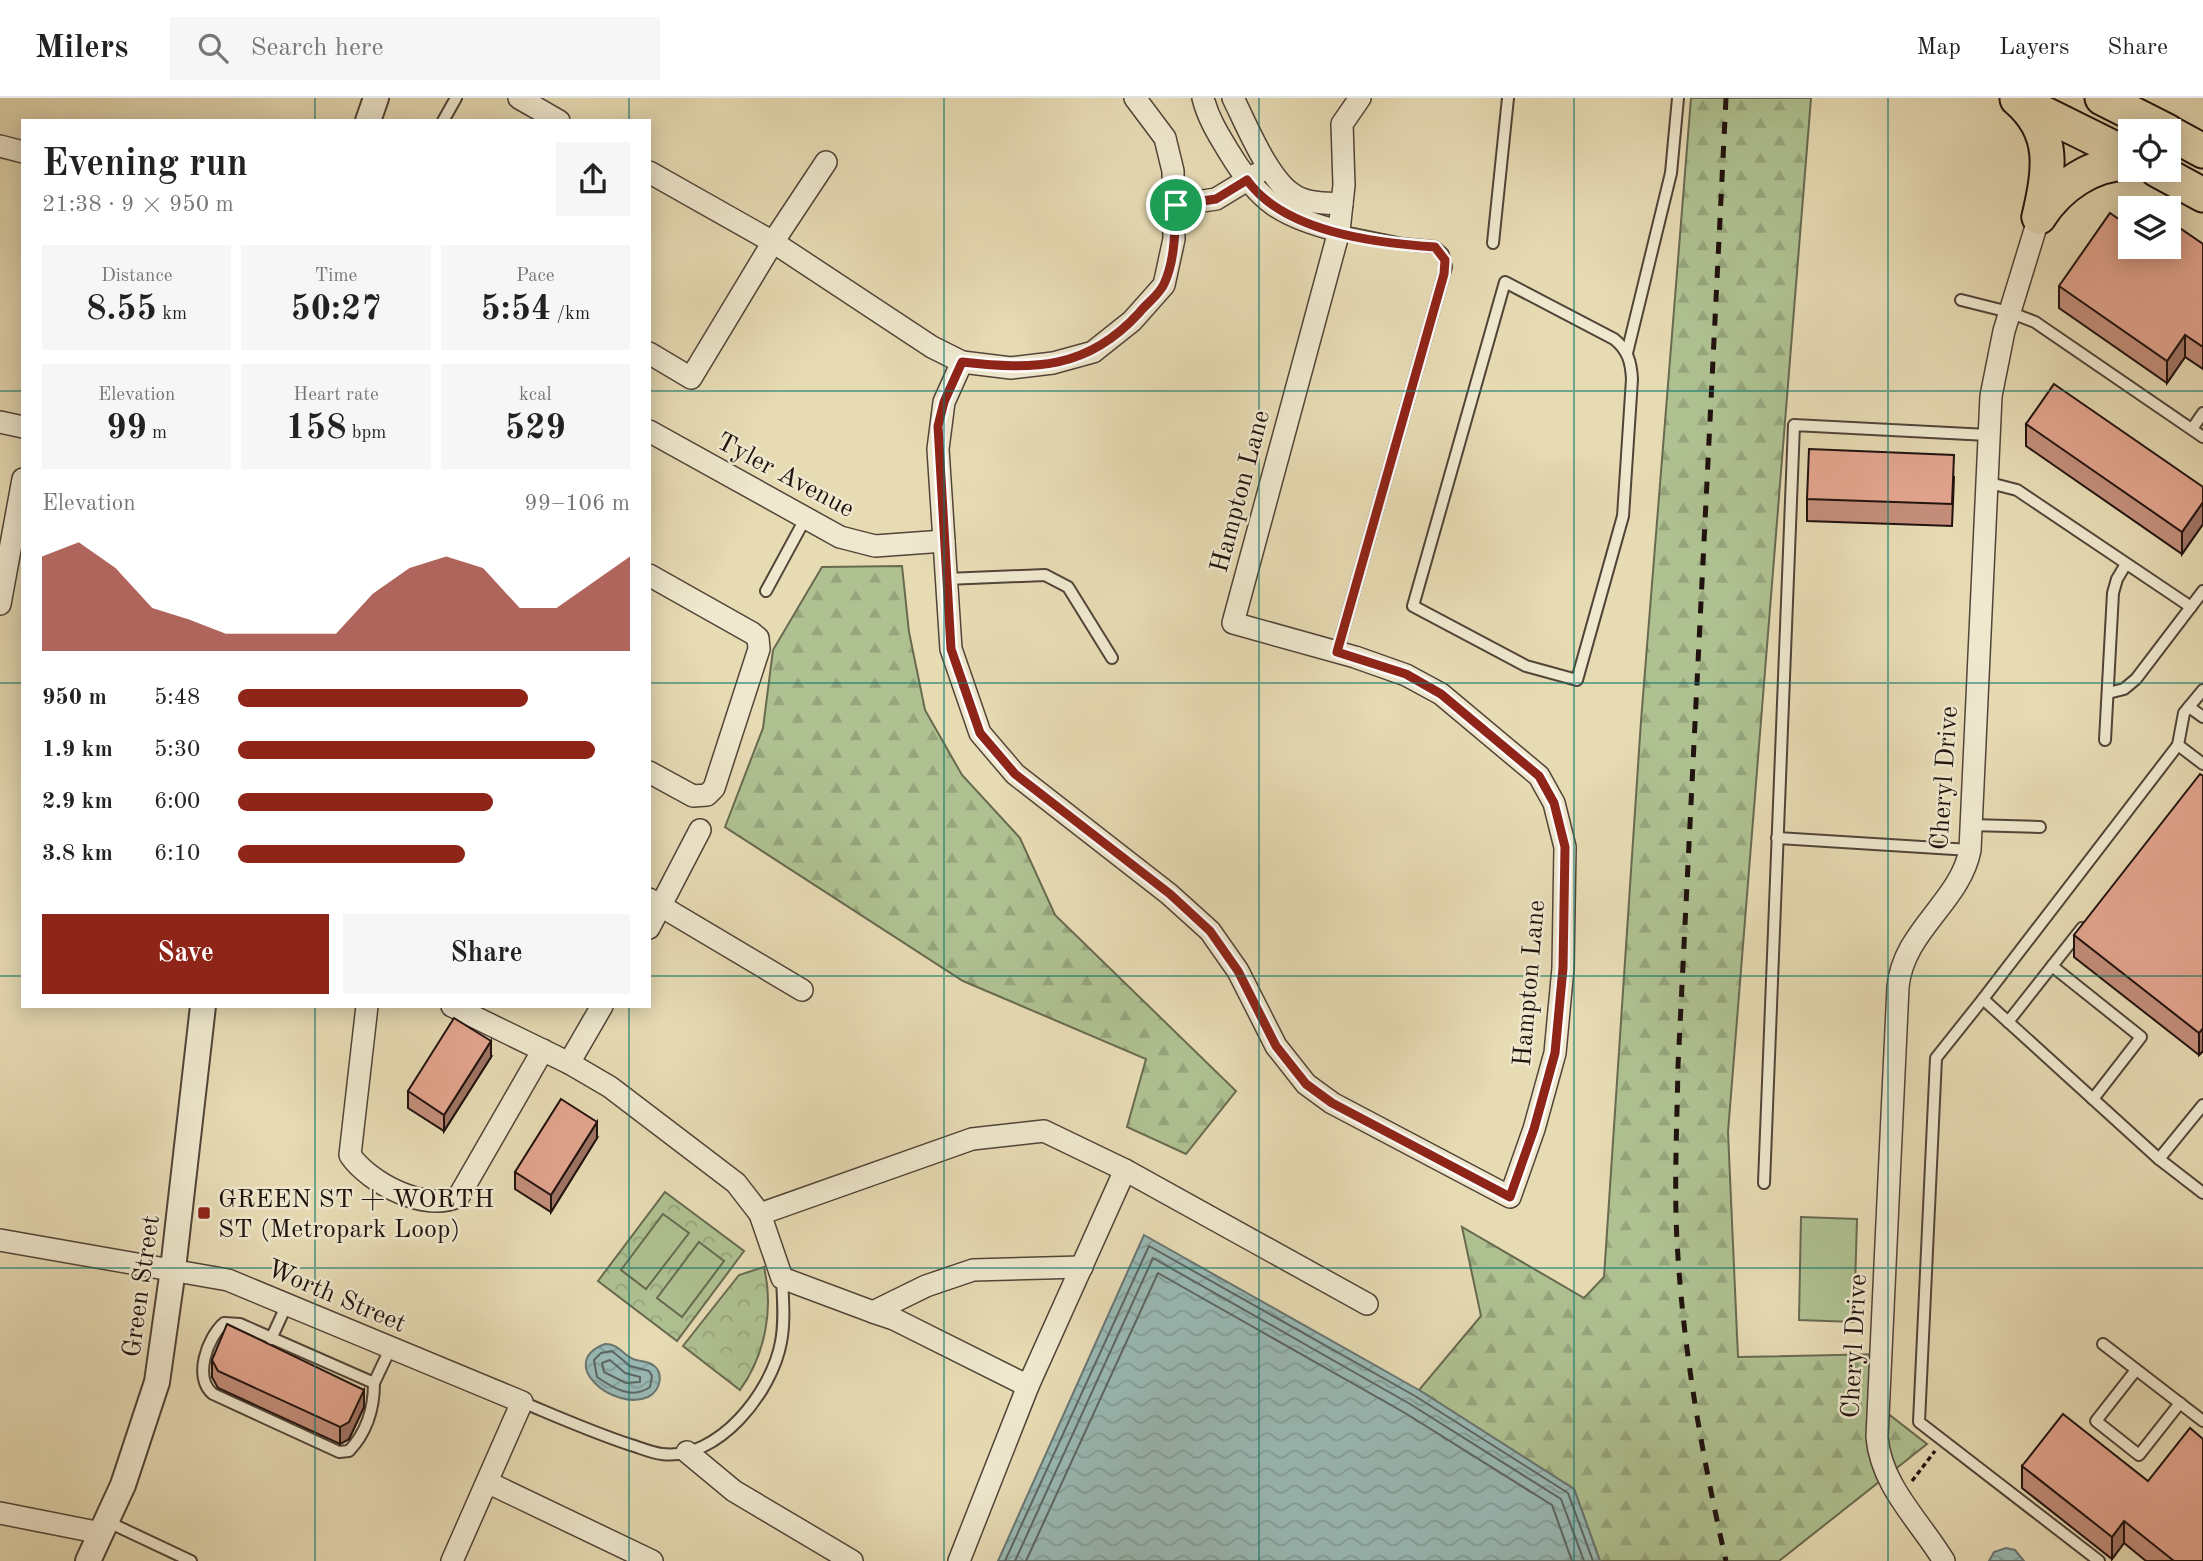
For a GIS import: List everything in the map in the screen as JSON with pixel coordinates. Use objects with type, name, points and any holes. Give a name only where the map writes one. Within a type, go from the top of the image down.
[{"type":"highway","points":[[2015,99],[2118,150]]},
{"type":"highway","points":[[2015,99],[2033,114],[2048,142],[2048,173],[2039,217]]},
{"type":"highway","points":[[2110,99],[2145,119]]},
{"type":"highway","points":[[2181,139],[2203,151]]},
{"type":"highway","points":[[2039,217],[2050,202],[2085,174],[2101,166],[2118,164]]},
{"type":"highway","points":[[2179,182],[2203,195]]},
{"type":"street","points":[[369,119],[376,98]]},
{"type":"street","points":[[519,98],[556,119]]},
{"type":"street","points":[[651,173],[773,242],[932,347],[962,362],[1011,368],[1053,363],[1093,352],[1132,321],[1164,285],[1174,239],[1176,205],[1173,171],[1165,138],[1135,98]]},
{"type":"street","points":[[1225,98],[1204,102],[1214,127],[1247,180],[1262,198],[1285,214],[1339,231]]},
{"type":"street","points":[[1233,98],[1280,183],[1294,195],[1310,201],[1342,204]]},
{"type":"street","name":"Hampton Lane","points":[[962,362],[944,402],[938,426],[951,649],[965,696],[980,733],[1015,774],[1170,894],[1210,931],[1238,971],[1276,1046],[1306,1084],[1332,1103],[1510,1197],[1534,1129],[1555,1053],[1563,968],[1565,847],[1554,803],[1539,776],[1441,694],[1406,674],[1233,623],[1339,231],[1342,204],[1342,124],[1360,98]]},
{"type":"street","points":[[0,146],[21,151]]},
{"type":"street","points":[[651,354],[691,378],[773,242],[827,162]]},
{"type":"street","points":[[1176,205],[1216,199],[1269,166]]},
{"type":"street","name":"Cheryl Drive","points":[[1944,1561],[1883,1468],[1877,1437],[1899,977],[1908,950],[1960,876],[1970,850],[1988,435],[1994,379],[2009,312],[2039,217]]},
{"type":"street","points":[[0,422],[21,427]]},
{"type":"street","name":"Tyler Avenue","points":[[651,432],[840,537],[864,545],[887,546],[944,541]]},
{"type":"street","points":[[0,604],[21,490]]},
{"type":"street","points":[[651,576],[752,633],[758,638],[759,649],[714,788],[707,795],[693,796],[651,773]]},
{"type":"street","points":[[651,921],[656,903],[700,830]]},
{"type":"street","points":[[656,903],[802,990]]},
{"type":"street","name":"Green Street","points":[[89,1561],[123,1485],[157,1382],[173,1269],[203,1008]]},
{"type":"street","points":[[366,1008],[349,1142],[350,1155],[359,1168],[418,1201],[447,1202],[459,1196],[543,1050]]},
{"type":"street","points":[[456,1008],[569,1063],[610,1087],[736,1183],[760,1214],[782,1278],[894,1319],[1028,1386]]},
{"type":"street","points":[[569,1063],[601,1008]]},
{"type":"street","points":[[760,1214],[972,1139],[1044,1131],[1125,1170],[1367,1304]]},
{"type":"street","points":[[959,1561],[1028,1386],[1125,1170]]},
{"type":"street","name":"Worth Street","points":[[0,1240],[228,1280],[522,1402]]},
{"type":"street","points":[[873,1312],[926,1286],[973,1269],[1082,1266]]},
{"type":"street","points":[[452,1561],[522,1402]]},
{"type":"street","points":[[687,1452],[734,1491],[852,1561]]},
{"type":"street","points":[[487,1482],[652,1561]]},
{"type":"street","points":[[0,1513],[104,1527]]},
{"type":"lane","points":[[444,119],[456,98]]},
{"type":"lane","points":[[1493,243],[1508,98]]},
{"type":"lane","points":[[1627,353],[1614,339],[1505,282],[1413,606],[1526,666],[1577,680],[1623,516],[1632,379],[1627,353],[1671,173],[1678,98]]},
{"type":"lane","points":[[1337,652],[1446,267],[1443,254],[1435,247],[1404,244],[1339,231]]},
{"type":"lane","points":[[1961,300],[2009,312],[2035,322],[2203,437]]},
{"type":"lane","points":[[2192,429],[2203,412]]},
{"type":"lane","points":[[1764,1182],[1794,425],[1988,435]]},
{"type":"lane","points":[[1986,482],[2017,491],[2191,607]]},
{"type":"lane","points":[[766,591],[805,519]]},
{"type":"lane","points":[[2105,740],[2113,593],[2126,564]]},
{"type":"lane","points":[[946,579],[1045,575],[1068,587],[1112,657]]},
{"type":"lane","points":[[2108,693],[2124,689],[2136,679],[2203,592]]},
{"type":"lane","points":[[2099,1561],[1919,1422],[1936,1058],[2178,745],[2184,713],[2203,690]]},
{"type":"lane","points":[[2189,707],[2203,718]]},
{"type":"lane","points":[[2178,745],[2203,764]]},
{"type":"lane","points":[[1971,825],[2040,827]]},
{"type":"lane","points":[[1777,838],[1970,850]]},
{"type":"lane","points":[[2008,1022],[2094,913]]},
{"type":"lane","points":[[2052,966],[2141,1037],[2093,1099]]},
{"type":"lane","points":[[1983,999],[2159,1159],[2203,1193]]},
{"type":"lane","points":[[2159,1159],[2203,1105]]},
{"type":"lane","points":[[522,1402],[606,1437],[662,1454],[687,1452],[713,1441],[743,1416],[771,1376],[782,1342],[782,1278]]},
{"type":"lane","points":[[271,1339],[287,1304]]},
{"type":"lane","points":[[374,1383],[240,1324],[225,1323],[216,1330],[201,1373],[204,1387],[339,1452],[349,1451],[374,1407],[374,1383],[391,1348]]},
{"type":"lane","points":[[2103,1344],[2203,1421]]},
{"type":"lane","points":[[2136,1370],[2096,1421],[2139,1455],[2180,1403]]},
{"type":"lane","points":[[104,1527],[191,1561]]},
{"type":"path","points":[[1900,1497],[1943,1440]]},
{"type":"green space","points":[[1691,98],[1811,98],[1728,1132],[1738,1357],[1883,1354],[1882,1409],[1927,1444],[1779,1561],[1600,1561],[1574,1489],[1419,1390],[1481,1316],[1462,1227],[1584,1298],[1604,1277],[1641,721]]},
{"type":"green space","points":[[902,566],[909,632],[925,710],[962,775],[1020,838],[1055,915],[1236,1091],[1186,1154],[1127,1127],[1146,1059],[963,981],[725,827],[763,728],[773,650],[822,567]]},
{"type":"green space","points":[[665,1192],[744,1251],[677,1341],[598,1281]]},
{"type":"green space","points":[[663,1214],[689,1233],[646,1289],[621,1270]]},
{"type":"green space","points":[[1801,1217],[1857,1219],[1854,1322],[1799,1320]]},
{"type":"green space","points":[[699,1242],[724,1261],[682,1317],[657,1298]]},
{"type":"green space","points":[[764,1267],[768,1299],[765,1331],[756,1362],[740,1390],[683,1346],[739,1275]]},
{"type":"water","points":[[1144,1235],[1419,1390],[1574,1489],[1600,1561],[998,1561]]},
{"type":"water","points":[[605,1344],[617,1347],[629,1357],[647,1362],[658,1370],[659,1385],[653,1394],[634,1400],[620,1398],[595,1383],[588,1373],[586,1362],[591,1352]]},
{"type":"water","points":[[2006,1548],[2015,1550],[2024,1561],[1989,1561],[1994,1552]]},
{"type":"building","points":[[2110,213],[2118,219],[2118,259],[2181,259],[2181,229],[2203,244],[2203,347],[2185,335],[2167,361],[2059,286]]},
{"type":"building","points":[[2054,384],[2203,487],[2203,502],[2182,532],[2026,424]]},
{"type":"building","points":[[1809,449],[1954,455],[1952,504],[1807,499]]},
{"type":"building","points":[[2200,774],[2203,776],[2203,1028],[2199,1033],[2074,935]]},
{"type":"building","points":[[454,1018],[491,1041],[444,1115],[408,1091]]},
{"type":"building","points":[[561,1099],[597,1122],[551,1195],[515,1172]]},
{"type":"building","points":[[227,1324],[364,1390],[349,1422],[340,1427],[218,1371],[212,1360]]},
{"type":"building","points":[[2063,1414],[2148,1481],[2190,1428],[2203,1439],[2203,1561],[2174,1561],[2124,1521],[2112,1537],[2022,1466]]},
{"type":"railway","points":[[1726,98],[1678,1066],[1676,1175],[1680,1282],[1689,1362],[1709,1482],[1726,1561]]},
{"type":"place","name":"GREEN ST + WORTH ST (Metropark Loop)","points":[[204,1213]]},
{"type":"route","points":[[1247,180],[1273,207],[1296,219],[1339,231],[1404,244],[1435,247],[1443,254],[1446,267],[1337,652],[1406,674],[1441,694],[1539,776],[1554,803],[1565,847],[1563,968],[1555,1053],[1534,1129],[1510,1197],[1332,1103],[1306,1084],[1276,1046],[1238,971],[1210,931],[1170,894],[1015,774],[980,733],[965,696],[951,649],[938,449],[938,426],[944,402],[962,362],[1011,368],[1053,363],[1093,352],[1132,321],[1164,285],[1174,239],[1176,205],[1216,199],[1247,180]]}]
